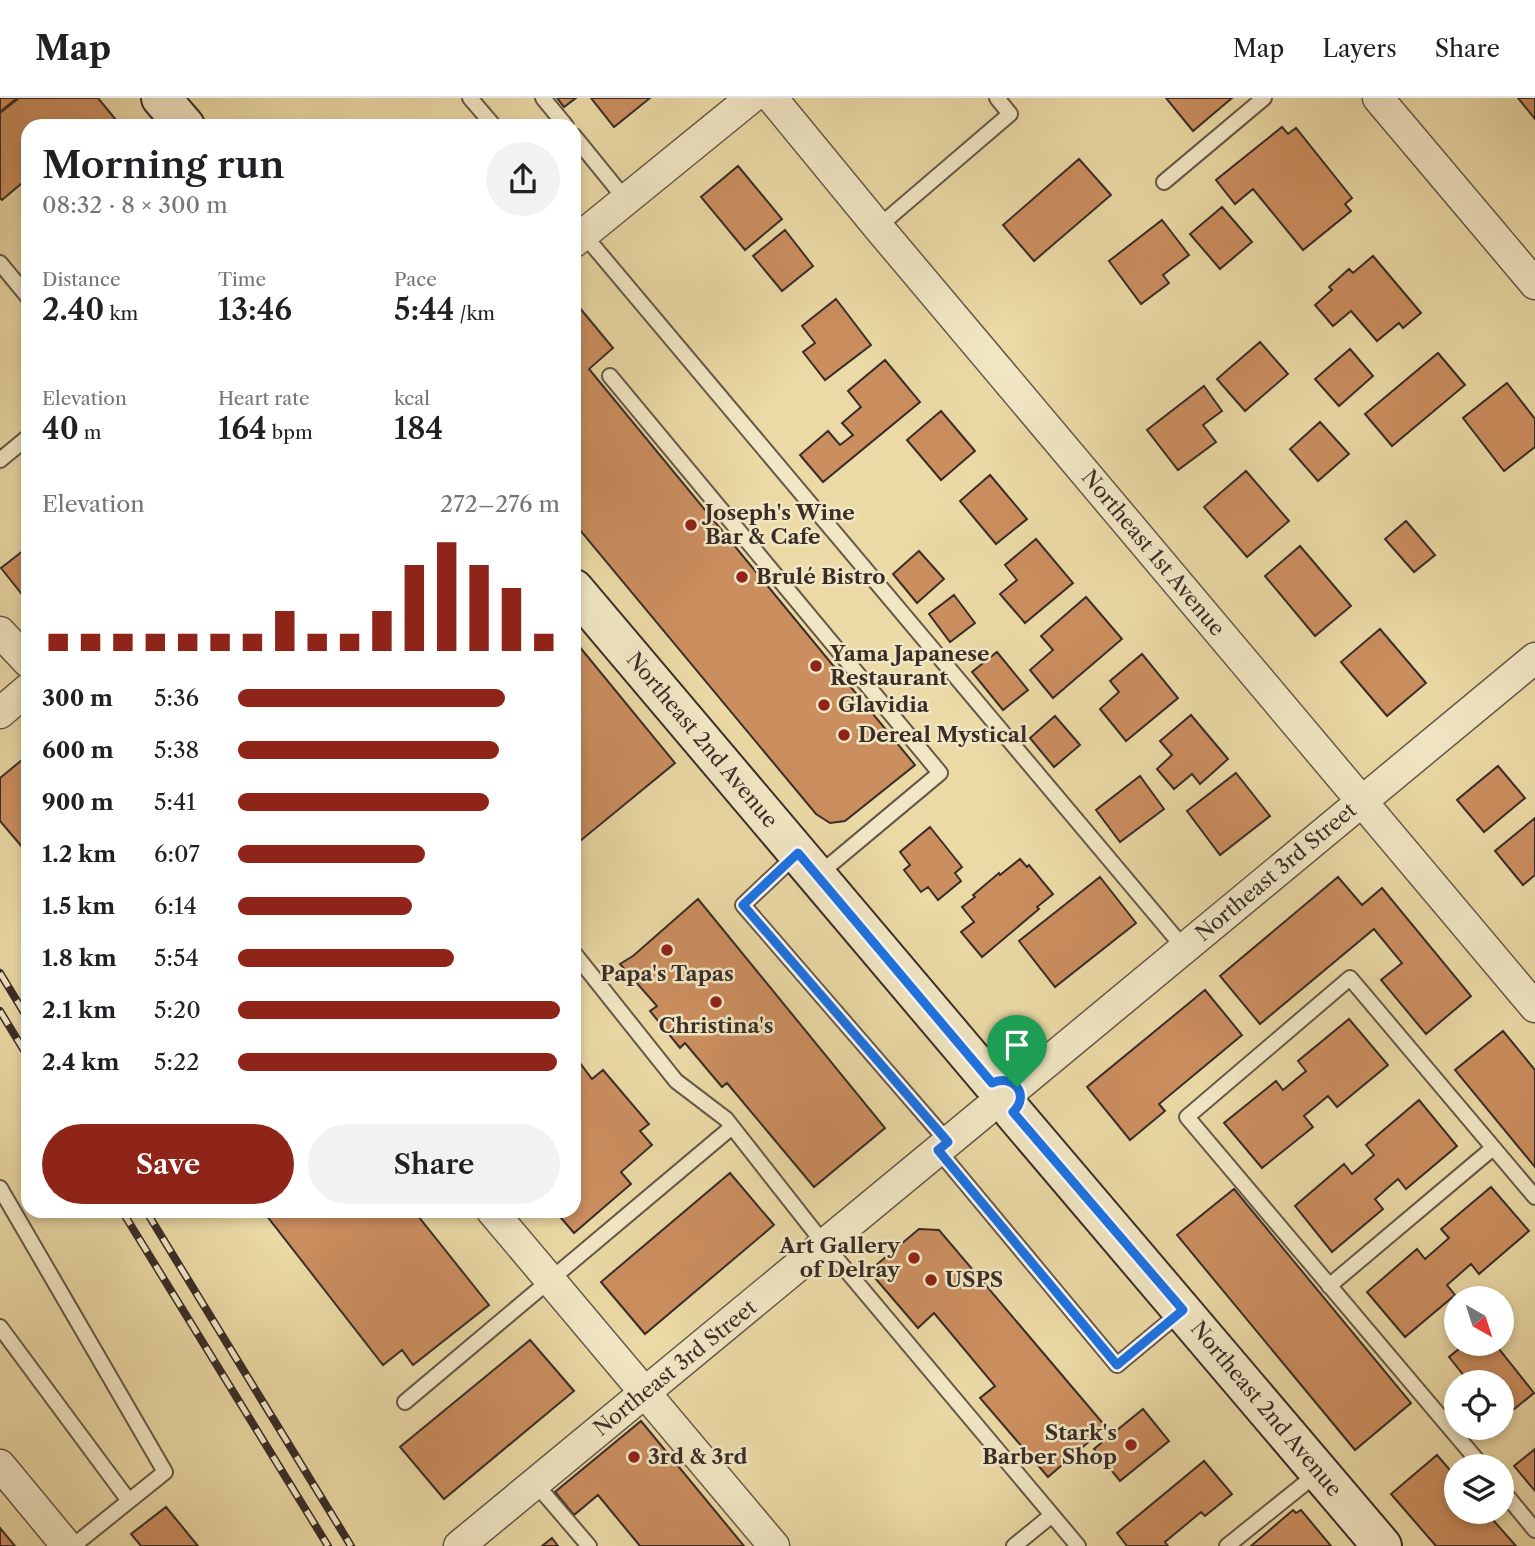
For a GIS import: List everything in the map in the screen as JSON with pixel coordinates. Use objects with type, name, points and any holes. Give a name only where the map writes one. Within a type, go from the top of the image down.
[{"type":"street","points":[[161,98],[179,119]]},
{"type":"street","points":[[581,230],[626,200],[751,98]]},
{"type":"street","name":"Northeast 1st Avenue","points":[[772,98],[1535,1007]]},
{"type":"street","points":[[1378,98],[1535,284]]},
{"type":"street","name":"Northeast 2nd Avenue","points":[[581,597],[1382,1546]]},
{"type":"street","points":[[0,632],[21,654]]},
{"type":"street","name":"Northeast 3rd Street","points":[[459,1546],[1535,658]]},
{"type":"street","points":[[0,713],[21,695]]},
{"type":"street","points":[[498,1218],[774,1546]]},
{"type":"street","points":[[0,1465],[67,1546]]},
{"type":"lane","points":[[470,98],[488,119]]},
{"type":"lane","points":[[543,98],[560,119]]},
{"type":"lane","points":[[878,227],[1010,114],[997,98]]},
{"type":"lane","points":[[1164,182],[1264,98]]},
{"type":"lane","points":[[581,145],[626,200]]},
{"type":"lane","points":[[581,238],[1184,948]]},
{"type":"lane","points":[[0,263],[21,288]]},
{"type":"lane","points":[[610,376],[940,773],[807,865],[743,905],[943,1146],[1117,1365],[1183,1310]]},
{"type":"lane","points":[[0,460],[21,443]]},
{"type":"lane","points":[[581,962],[676,1081],[726,1119],[825,1245],[1078,1546]]},
{"type":"lane","points":[[1472,1454],[1187,1117],[1350,978],[1535,1197]]},
{"type":"lane","points":[[405,1402],[732,1127]]},
{"type":"lane","points":[[1329,1286],[1493,1148]]},
{"type":"lane","points":[[0,1188],[165,1472],[73,1546]]},
{"type":"lane","points":[[0,1327],[129,1501]]},
{"type":"lane","points":[[1227,1546],[1319,1472]]},
{"type":"lane","points":[[535,1483],[589,1546]]},
{"type":"lane","points":[[1514,1505],[1535,1530]]},
{"type":"lane","points":[[1014,1546],[1052,1515]]},
{"type":"building","points":[[0,98],[17,98],[0,112]]},
{"type":"building","points":[[19,98],[98,98],[115,119],[21,119],[21,184],[2,200],[0,113]]},
{"type":"building","points":[[557,98],[576,98],[564,107]]},
{"type":"building","points":[[591,98],[650,98],[614,127]]},
{"type":"building","points":[[1166,98],[1232,98],[1193,131]]},
{"type":"building","points":[[1518,98],[1535,98],[1535,119]]},
{"type":"building","points":[[1282,127],[1288,134],[1296,128],[1352,198],[1345,204],[1351,211],[1303,250],[1253,189],[1235,204],[1216,180]]},
{"type":"building","points":[[1079,159],[1111,195],[1034,261],[1003,225]]},
{"type":"building","points":[[738,166],[782,219],[745,250],[701,197]]},
{"type":"building","points":[[1222,207],[1252,242],[1220,269],[1190,234]]},
{"type":"building","points":[[1162,220],[1189,255],[1163,275],[1169,283],[1141,304],[1109,261]]},
{"type":"building","points":[[785,230],[813,266],[782,291],[753,256]]},
{"type":"building","points":[[1373,256],[1421,313],[1403,328],[1399,323],[1377,341],[1351,311],[1333,326],[1315,305],[1332,290],[1329,287],[1349,269],[1353,273]]},
{"type":"building","points":[[836,299],[871,345],[825,380],[803,352],[815,343],[802,326]]},
{"type":"building","points":[[581,309],[613,348],[589,369],[915,765],[845,821],[830,823],[816,814],[581,531]]},
{"type":"building","points":[[1260,342],[1288,374],[1245,411],[1217,379]]},
{"type":"building","points":[[1350,349],[1373,376],[1339,406],[1315,379]]},
{"type":"building","points":[[1438,353],[1465,385],[1392,446],[1365,414]]},
{"type":"building","points":[[885,360],[920,402],[823,482],[800,455],[828,431],[840,445],[853,435],[842,423],[861,407],[848,391]]},
{"type":"building","points":[[1507,383],[1535,419],[1535,447],[1504,471],[1463,418]]},
{"type":"building","points":[[1204,386],[1222,411],[1203,425],[1216,442],[1178,470],[1147,430]]},
{"type":"building","points":[[941,411],[975,451],[941,480],[907,440]]},
{"type":"building","points":[[1320,422],[1349,454],[1318,481],[1290,449]]},
{"type":"building","points":[[1246,471],[1289,521],[1247,557],[1204,507]]},
{"type":"building","points":[[990,475],[1027,519],[996,544],[960,501]]},
{"type":"building","points":[[1406,521],[1435,555],[1414,572],[1385,539]]},
{"type":"building","points":[[1036,539],[1073,583],[1025,623],[1000,594],[1017,580],[1005,565]]},
{"type":"building","points":[[1300,546],[1351,606],[1315,636],[1265,576]]},
{"type":"building","points":[[919,551],[944,579],[917,603],[893,574]]},
{"type":"building","points":[[21,552],[21,593],[1,568]]},
{"type":"building","points":[[954,595],[975,623],[950,642],[929,614]]},
{"type":"building","points":[[1086,597],[1122,639],[1053,698],[1030,670],[1053,650],[1041,636]]},
{"type":"building","points":[[1380,629],[1426,683],[1387,716],[1341,662]]},
{"type":"building","points":[[581,649],[675,763],[581,840]]},
{"type":"building","points":[[997,652],[1028,690],[1003,710],[972,672]]},
{"type":"building","points":[[1142,654],[1178,698],[1126,741],[1100,709],[1119,692],[1110,681]]},
{"type":"building","points":[[1191,715],[1228,759],[1200,784],[1192,774],[1174,789],[1157,769],[1172,755],[1160,741]]},
{"type":"building","points":[[1055,716],[1080,745],[1054,767],[1030,738]]},
{"type":"building","points":[[21,761],[21,846],[0,821],[0,778]]},
{"type":"building","points":[[1498,766],[1525,798],[1484,832],[1457,800]]},
{"type":"building","points":[[1236,773],[1270,816],[1220,855],[1187,811]]},
{"type":"building","points":[[1140,776],[1164,809],[1120,842],[1096,810]]},
{"type":"building","points":[[1535,818],[1535,875],[1523,885],[1495,851]]},
{"type":"building","points":[[930,827],[962,867],[955,873],[961,881],[938,900],[928,887],[921,892],[904,870],[910,865],[900,852]]},
{"type":"building","points":[[1020,859],[1027,867],[1029,865],[1053,894],[982,957],[961,932],[974,922],[962,907],[999,873],[1000,875]]},
{"type":"building","points":[[1100,877],[1136,923],[1055,987],[1019,941]]},
{"type":"building","points":[[1338,877],[1362,905],[1382,888],[1471,996],[1426,1034],[1381,980],[1402,963],[1374,929],[1260,1024],[1220,976]]},
{"type":"building","points":[[698,899],[885,1128],[814,1187],[727,1083],[722,1087],[685,1043],[680,1048],[650,1011],[657,1006],[620,964],[633,956]]},
{"type":"building","points":[[1205,990],[1242,1035],[1159,1104],[1165,1111],[1130,1140],[1087,1087]]},
{"type":"building","points":[[1349,1019],[1388,1065],[1337,1107],[1328,1096],[1304,1116],[1313,1127],[1262,1168],[1224,1123],[1276,1081],[1283,1090],[1306,1071],[1298,1061]]},
{"type":"building","points":[[1503,1031],[1535,1070],[1535,1167],[1455,1070]]},
{"type":"building","points":[[581,1064],[592,1079],[603,1070],[649,1124],[640,1131],[652,1145],[621,1172],[631,1184],[574,1233],[561,1218],[581,1218]]},
{"type":"building","points":[[1419,1100],[1457,1146],[1406,1189],[1398,1179],[1375,1199],[1383,1209],[1332,1252],[1295,1206],[1344,1164],[1352,1174],[1374,1155],[1366,1145]]},
{"type":"building","points":[[730,1173],[774,1225],[645,1334],[601,1282]]},
{"type":"building","points":[[1491,1187],[1529,1231],[1479,1274],[1471,1264],[1448,1286],[1444,1286],[1444,1304],[1405,1337],[1367,1292],[1417,1249],[1425,1259],[1449,1238],[1441,1229]]},
{"type":"building","points":[[1234,1189],[1411,1403],[1355,1450],[1177,1235]]},
{"type":"building","points":[[268,1218],[420,1218],[489,1305],[413,1365],[402,1350],[383,1365]]},
{"type":"building","points":[[919,1229],[939,1230],[1106,1427],[1048,1477],[980,1398],[995,1386],[934,1313],[918,1328],[869,1271]]},
{"type":"building","points":[[530,1340],[574,1391],[444,1499],[400,1447]]},
{"type":"building","points":[[1505,1356],[1534,1393],[1514,1409],[1514,1370],[1459,1370],[1449,1357]]},
{"type":"building","name":"Stark's Barber Shop","points":[[1143,1409],[1169,1441],[1120,1481],[1094,1449]]},
{"type":"building","name":"3rd & 3rd","points":[[641,1421],[744,1546],[640,1546],[598,1495],[574,1515],[555,1492]]},
{"type":"building","points":[[1535,1449],[1535,1491],[1514,1466]]},
{"type":"building","points":[[1437,1455],[1444,1463],[1444,1524],[1497,1524],[1516,1546],[1436,1546],[1391,1494]]},
{"type":"building","points":[[1204,1461],[1232,1494],[1205,1516],[1201,1512],[1165,1542],[1168,1546],[1127,1546],[1117,1533]]},
{"type":"building","points":[[166,1507],[198,1546],[141,1546],[131,1534]]},
{"type":"building","points":[[1293,1510],[1296,1513],[1301,1510],[1331,1546],[1251,1546]]},
{"type":"building","points":[[0,1528],[15,1546],[0,1546]]},
{"type":"building","points":[[552,1538],[558,1546],[542,1546]]},
{"type":"railway","points":[[0,973],[21,1008]]},
{"type":"railway","points":[[0,1011],[21,1046]]},
{"type":"railway","points":[[126,1218],[328,1546]]},
{"type":"railway","points":[[150,1218],[351,1546]]},
{"type":"place","name":"Joseph's Wine Bar & Cafe","points":[[691,525]]},
{"type":"place","name":"Brulé Bistro","points":[[742,577]]},
{"type":"place","name":"Yama Japanese Restaurant","points":[[816,666]]},
{"type":"place","name":"Glavidia","points":[[824,705]]},
{"type":"place","name":"Dereal Mystical","points":[[844,735]]},
{"type":"place","name":"Papa's Tapas","points":[[667,950]]},
{"type":"place","name":"Christina's","points":[[716,1002]]},
{"type":"place","name":"Art Gallery of Delray","points":[[914,1258]]},
{"type":"place","name":"USPS","points":[[931,1280]]},
{"type":"place","name":"Stark's Barber Shop","points":[[1131,1445]]},
{"type":"place","name":"3rd & 3rd","points":[[634,1457]]},
{"type":"route","points":[[798,853],[992,1083],[1002,1079],[1017,1087],[1021,1097],[1018,1108],[1013,1112],[1183,1310],[1117,1365],[938,1150],[948,1142],[743,905],[798,853]]}]
